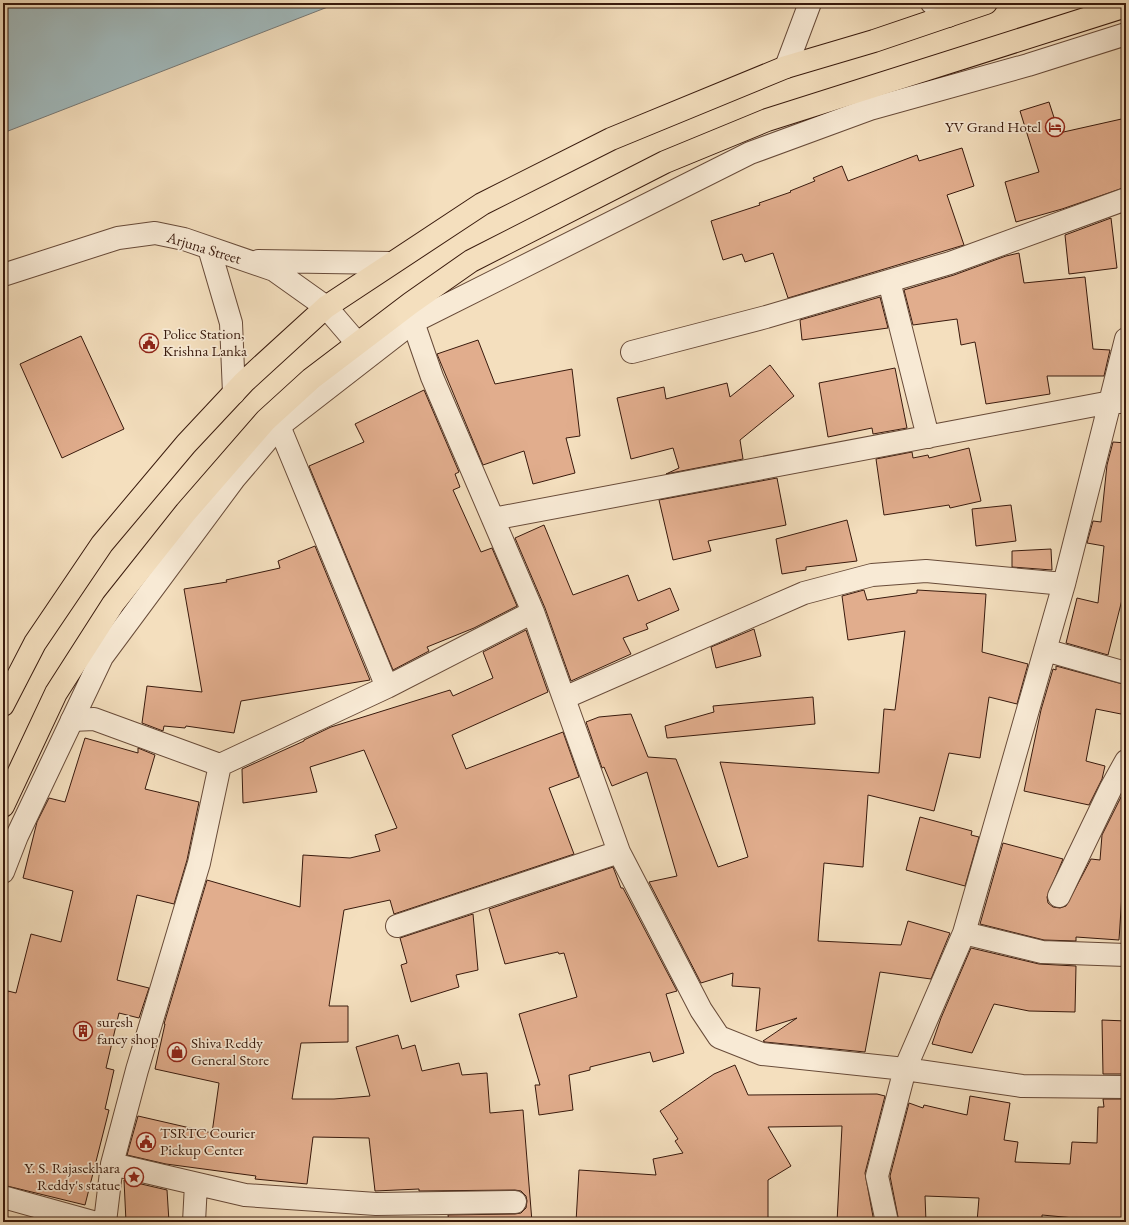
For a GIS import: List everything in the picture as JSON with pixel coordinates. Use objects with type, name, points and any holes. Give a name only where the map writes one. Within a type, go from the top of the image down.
[{"type":"highway","points":[[3,705],[35,643],[102,544],[186,444],[244,382],[326,306],[482,204],[611,139],[786,67],[874,41],[940,9],[986,3]]},
{"type":"highway","points":[[3,806],[56,693],[113,604],[186,512],[266,420],[311,379],[357,343],[471,261],[665,162],[767,120],[1126,6]]},
{"type":"street","points":[[786,67],[810,3]]},
{"type":"street","points":[[3,872],[17,836],[102,657],[234,479],[278,426],[413,322],[750,153],[870,109],[1028,65],[1126,34]]},
{"type":"street","points":[[632,352],[766,317],[950,263],[1126,199]]},
{"type":"street","name":"Arjuna Street","points":[[3,275],[118,238],[154,233],[184,239],[274,270],[326,306],[357,343]]},
{"type":"street","points":[[209,248],[231,323],[234,393]]},
{"type":"street","points":[[244,260],[391,263]]},
{"type":"street","points":[[889,281],[928,437]]},
{"type":"street","points":[[413,322],[432,377],[533,612],[619,852],[701,1010],[719,1038],[762,1054],[905,1069],[1022,1086],[1126,1087]]},
{"type":"street","points":[[887,1222],[877,1176],[905,1069],[964,933],[1064,584],[1119,402],[1126,339]]},
{"type":"street","points":[[493,519],[1119,402]]},
{"type":"street","points":[[278,426],[387,687]]},
{"type":"street","points":[[564,698],[804,593],[872,575],[926,571],[1064,584]]},
{"type":"street","points":[[72,720],[94,719],[220,765],[387,687],[533,612]]},
{"type":"street","points":[[1045,650],[1126,673]]},
{"type":"street","points":[[1059,896],[1111,788],[1126,761]]},
{"type":"street","points":[[105,1222],[112,1164],[137,1070],[199,862],[220,765]]},
{"type":"street","points":[[397,926],[619,852]]},
{"type":"street","points":[[964,933],[1042,952],[1126,955]]},
{"type":"street","points":[[112,1164],[245,1195],[376,1204],[515,1202]]},
{"type":"street","points":[[194,1222],[196,1184]]},
{"type":"street","points":[[3,1197],[42,1216],[93,1222]]},
{"type":"water","points":[[3,3],[338,3],[3,133]]},
{"type":"building","points":[[1049,102],[1059,133],[1126,118],[1126,187],[1062,209],[1016,222],[1005,182],[1039,172],[1020,111]]},
{"type":"building","points":[[962,148],[974,186],[947,195],[964,245],[788,298],[773,253],[745,262],[742,254],[723,260],[711,221],[760,205],[759,203],[791,192],[790,191],[815,181],[813,178],[842,166],[848,181],[917,155],[919,161]]},
{"type":"building","points":[[1111,218],[1117,268],[1069,274],[1065,235]]},
{"type":"building","points":[[1019,253],[1024,283],[1085,277],[1093,349],[1110,350],[1104,376],[1047,376],[1050,394],[986,404],[975,342],[961,345],[957,319],[913,325],[904,290]]},
{"type":"building","points":[[880,297],[888,328],[802,340],[800,320]]},
{"type":"building","points":[[81,336],[124,429],[62,458],[20,364]]},
{"type":"building","points":[[478,340],[495,384],[572,369],[580,436],[566,438],[575,473],[533,484],[524,451],[483,465],[437,354]]},
{"type":"building","points":[[770,365],[794,396],[740,440],[743,459],[666,474],[679,468],[673,448],[631,459],[617,398],[664,387],[666,399],[727,383],[730,397]]},
{"type":"building","points":[[895,368],[907,428],[873,434],[872,428],[828,437],[819,383]]},
{"type":"building","points":[[424,390],[459,472],[455,474],[460,487],[453,490],[481,552],[492,548],[517,606],[474,628],[427,647],[429,651],[393,670],[309,466],[364,442],[355,424]]},
{"type":"building","points":[[1113,442],[1126,443],[1126,584],[1108,655],[1066,643],[1077,598],[1098,603],[1104,546],[1087,543],[1093,521],[1101,522],[1107,465]]},
{"type":"building","points":[[969,448],[981,501],[950,508],[949,505],[884,515],[876,459],[912,452],[913,458],[928,455],[929,458]]},
{"type":"building","points":[[777,478],[786,525],[708,541],[711,551],[673,560],[659,500]]},
{"type":"building","points":[[1011,505],[1016,541],[976,546],[972,509]]},
{"type":"building","points":[[847,520],[857,561],[806,567],[806,570],[782,574],[776,539]]},
{"type":"building","points":[[544,525],[573,595],[628,575],[638,601],[670,588],[679,610],[646,624],[648,629],[623,638],[631,654],[571,681],[545,608],[515,538]]},
{"type":"building","points":[[315,546],[370,680],[241,701],[234,733],[186,726],[185,728],[164,726],[163,731],[142,723],[147,686],[202,692],[184,589],[227,582],[226,580],[280,568],[278,561]]},
{"type":"building","points":[[1051,549],[1052,570],[1012,567],[1012,551]]},
{"type":"building","points":[[864,590],[867,600],[917,593],[917,590],[986,594],[982,652],[1028,664],[1017,704],[989,697],[980,758],[949,753],[934,811],[868,795],[863,867],[824,863],[818,941],[901,945],[908,921],[950,933],[931,979],[880,972],[865,1052],[765,1042],[763,1041],[797,1018],[756,1031],[760,988],[732,986],[733,973],[701,983],[649,882],[677,876],[647,772],[612,786],[604,767],[602,768],[586,722],[599,717],[631,714],[648,757],[676,759],[718,867],[748,857],[720,762],[879,773],[884,709],[895,710],[905,631],[848,640],[842,596]]},
{"type":"building","points":[[754,629],[761,656],[716,668],[711,647]]},
{"type":"building","points":[[526,630],[548,692],[452,735],[466,769],[563,732],[579,777],[549,788],[574,854],[394,914],[390,900],[344,910],[329,1006],[348,1006],[348,1042],[301,1043],[292,1099],[334,1099],[370,1096],[356,1047],[398,1035],[402,1049],[415,1045],[422,1071],[459,1063],[462,1075],[487,1073],[490,1113],[523,1110],[532,1222],[449,1222],[448,1215],[521,1213],[526,1208],[527,1201],[526,1196],[521,1191],[419,1191],[419,1189],[375,1191],[369,1138],[313,1137],[307,1184],[255,1179],[256,1176],[166,1164],[127,1155],[138,1116],[212,1133],[219,1083],[155,1069],[164,1024],[207,880],[300,907],[303,855],[350,858],[380,851],[375,835],[397,828],[364,750],[310,767],[317,792],[243,803],[242,769],[331,727],[450,690],[453,696],[493,678],[483,652]]},
{"type":"building","points":[[1056,666],[1126,685],[1126,715],[1096,709],[1086,761],[1105,766],[1102,779],[1089,805],[1024,791],[1041,710],[1053,669],[1056,670]]},
{"type":"building","points":[[813,697],[815,724],[667,738],[665,726],[714,712],[713,706]]},
{"type":"building","points":[[85,738],[138,753],[138,748],[155,755],[145,789],[199,802],[187,860],[174,904],[137,895],[117,980],[149,988],[139,1018],[119,1013],[106,1068],[114,1070],[105,1109],[109,1110],[85,1205],[3,1185],[3,1012],[8,991],[16,993],[31,934],[61,942],[73,891],[23,878],[37,822],[49,798],[65,802]]},
{"type":"building","points":[[1126,787],[1126,894],[1122,894],[1119,940],[1076,937],[1076,941],[1044,940],[980,924],[1003,843],[1063,859],[1047,897],[1048,903],[1053,907],[1060,908],[1066,906],[1091,859],[1100,860],[1102,835]]},
{"type":"building","points":[[920,817],[972,831],[971,835],[979,837],[965,886],[906,870]]},
{"type":"building","points":[[613,867],[621,888],[623,888],[677,991],[666,994],[684,1053],[653,1062],[650,1052],[590,1067],[590,1070],[569,1075],[573,1110],[539,1115],[535,1085],[540,1085],[519,1014],[577,997],[564,953],[559,954],[558,952],[505,964],[489,909]]},
{"type":"building","points":[[473,914],[478,970],[456,975],[459,987],[411,1002],[401,965],[407,963],[400,938]]},
{"type":"building","points":[[971,948],[1039,964],[1076,966],[1075,1012],[1029,1011],[994,1004],[972,1053],[932,1044],[941,1018]]},
{"type":"building","points":[[1102,1020],[1126,1021],[1126,1074],[1103,1074]]},
{"type":"building","points":[[735,1065],[748,1095],[877,1094],[885,1096],[865,1173],[874,1222],[837,1222],[842,1126],[768,1127],[791,1166],[768,1180],[768,1222],[576,1222],[579,1170],[656,1175],[653,1159],[683,1153],[675,1141],[678,1139],[660,1111],[714,1074]]},
{"type":"building","points":[[970,1096],[1010,1103],[1004,1140],[1018,1142],[1015,1162],[1070,1164],[1072,1142],[1097,1143],[1098,1107],[1104,1107],[1103,1099],[1126,1099],[1126,1222],[1096,1222],[1096,1220],[1042,1215],[1042,1220],[977,1222],[979,1198],[925,1196],[926,1222],[899,1222],[890,1176],[909,1103],[923,1108],[924,1105],[967,1115]]},
{"type":"building","points":[[124,1180],[167,1190],[169,1222],[126,1222]]},
{"type":"place","name":"YV Grand Hotel","points":[[1055,127]]},
{"type":"place","name":"Police Station, Krishna Lanka","points":[[149,343]]},
{"type":"place","name":"suresh fancy shop","points":[[83,1031]]},
{"type":"place","name":"Shiva Reddy General Store","points":[[177,1052]]},
{"type":"place","name":"TSRTC Courier Pickup Center","points":[[146,1142]]},
{"type":"place","name":"Y. S. Rajasekhara Reddy's statue","points":[[134,1177]]}]
